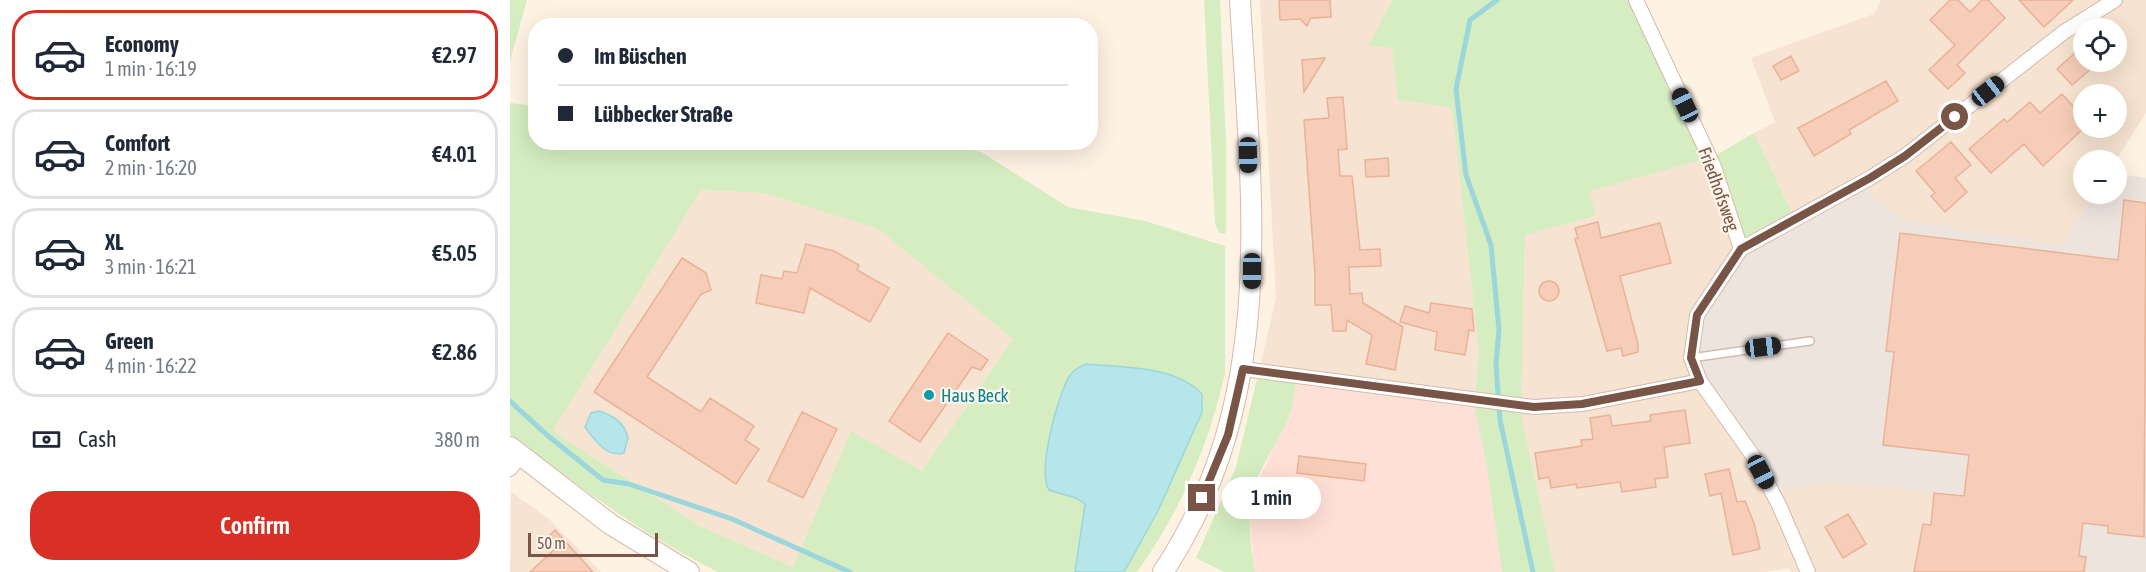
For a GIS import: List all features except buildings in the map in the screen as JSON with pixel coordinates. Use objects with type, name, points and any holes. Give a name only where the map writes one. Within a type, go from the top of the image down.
[{"type":"main road","points":[[1163,572],[1210,482],[1228,435],[1243,369],[1252,291],[1247,115],[1240,0]]},
{"type":"main road","points":[[514,457],[610,524],[689,572]]},
{"type":"street","name":"Friedhofsweg","points":[[1636,0],[1713,167],[1741,249]]},
{"type":"street","points":[[1808,572],[1779,505],[1753,456],[1700,381],[1691,358],[1697,315],[1741,249],[1896,161],[2064,32],[2115,0]]},
{"type":"street","points":[[1243,369],[1534,407],[1582,404],[1700,381]]},
{"type":"lane","points":[[1691,358],[1810,341]]},
{"type":"shaded area","points":[[1260,0],[1392,0],[1370,46],[1392,48],[1398,100],[1452,108],[1479,353],[1474,406],[1257,379],[1276,299]]},
{"type":"shaded area","points":[[1881,0],[2146,0],[2146,113],[2122,150],[2073,150],[2073,204],[2089,204],[2062,245],[1904,221],[1861,188],[1793,215],[1754,133],[1775,122],[1751,58],[1874,14]]},
{"type":"shaded area","points":[[1712,157],[1742,244],[1769,491],[1833,482],[1961,495],[1998,572],[1791,572],[1789,568],[1766,572],[1555,572],[1521,414],[1525,234],[1595,216],[1589,191]]},
{"type":"shaded area","points":[[2127,175],[2146,178],[2146,572],[1998,572],[1961,495],[1833,482],[1769,492],[1699,386],[1691,317],[1742,244],[1861,188],[1904,221],[2062,245],[2089,204],[2127,204]]},
{"type":"shaded area","points":[[701,190],[764,193],[878,229],[1013,339],[922,471],[851,432],[793,567],[700,526],[553,431]]},
{"type":"shaded area","points":[[1295,383],[1474,406],[1487,468],[1502,572],[1255,572],[1250,522],[1253,491],[1291,412]]},
{"type":"shaded area","points":[[511,492],[549,519],[601,572],[510,572]]},
{"type":"green space","points":[[510,0],[527,0],[510,61]]},
{"type":"green space","points":[[1204,0],[1220,0],[1226,145],[1226,234],[1219,233],[1215,223]]},
{"type":"green space","points":[[1392,0],[1639,0],[1713,157],[1754,133],[1793,215],[1742,244],[1712,157],[1590,191],[1595,216],[1525,235],[1521,414],[1555,572],[1502,572],[1487,468],[1474,406],[1479,353],[1452,108],[1398,100],[1392,48],[1369,46]]},
{"type":"green space","points":[[510,103],[528,105],[528,150],[974,150],[981,152],[1068,207],[1145,221],[1225,246],[1225,373],[1211,426],[1180,502],[1137,572],[1124,572],[1159,511],[1192,384],[1127,368],[1086,364],[1049,490],[1076,498],[1085,504],[1075,572],[718,572],[637,526],[510,434]],"holes":[[[701,190],[764,193],[878,229],[1013,339],[922,471],[851,431],[793,567],[700,526],[553,431]]]},
{"type":"green space","points":[[1257,379],[1295,383],[1294,398],[1291,412],[1253,489],[1250,520],[1255,572],[1224,572],[1196,558],[1236,467]]},
{"type":"water","points":[[1086,364],[1163,373],[1191,385],[1202,394],[1202,412],[1158,511],[1124,572],[1075,572],[1085,504],[1076,498],[1049,490],[1046,480],[1047,450],[1060,397],[1072,372]]},
{"type":"water","points":[[599,411],[614,418],[624,428],[628,438],[624,453],[612,453],[606,450],[585,427],[591,413]]},
{"type":"waterway","points":[[1497,0],[1470,20],[1456,89],[1466,175],[1491,245],[1499,330],[1496,364],[1500,420],[1533,572]]},
{"type":"waterway","points":[[510,401],[547,435],[603,480],[629,484],[732,519],[850,572]]},
{"type":"place","name":"Haus Beck","points":[[929,395]]},
{"type":"route","points":[[1202,498],[1228,435],[1243,369],[1534,407],[1582,404],[1700,381],[1691,358],[1692,335],[1697,315],[1741,249],[1870,178],[1905,156],[1955,117]]}]
